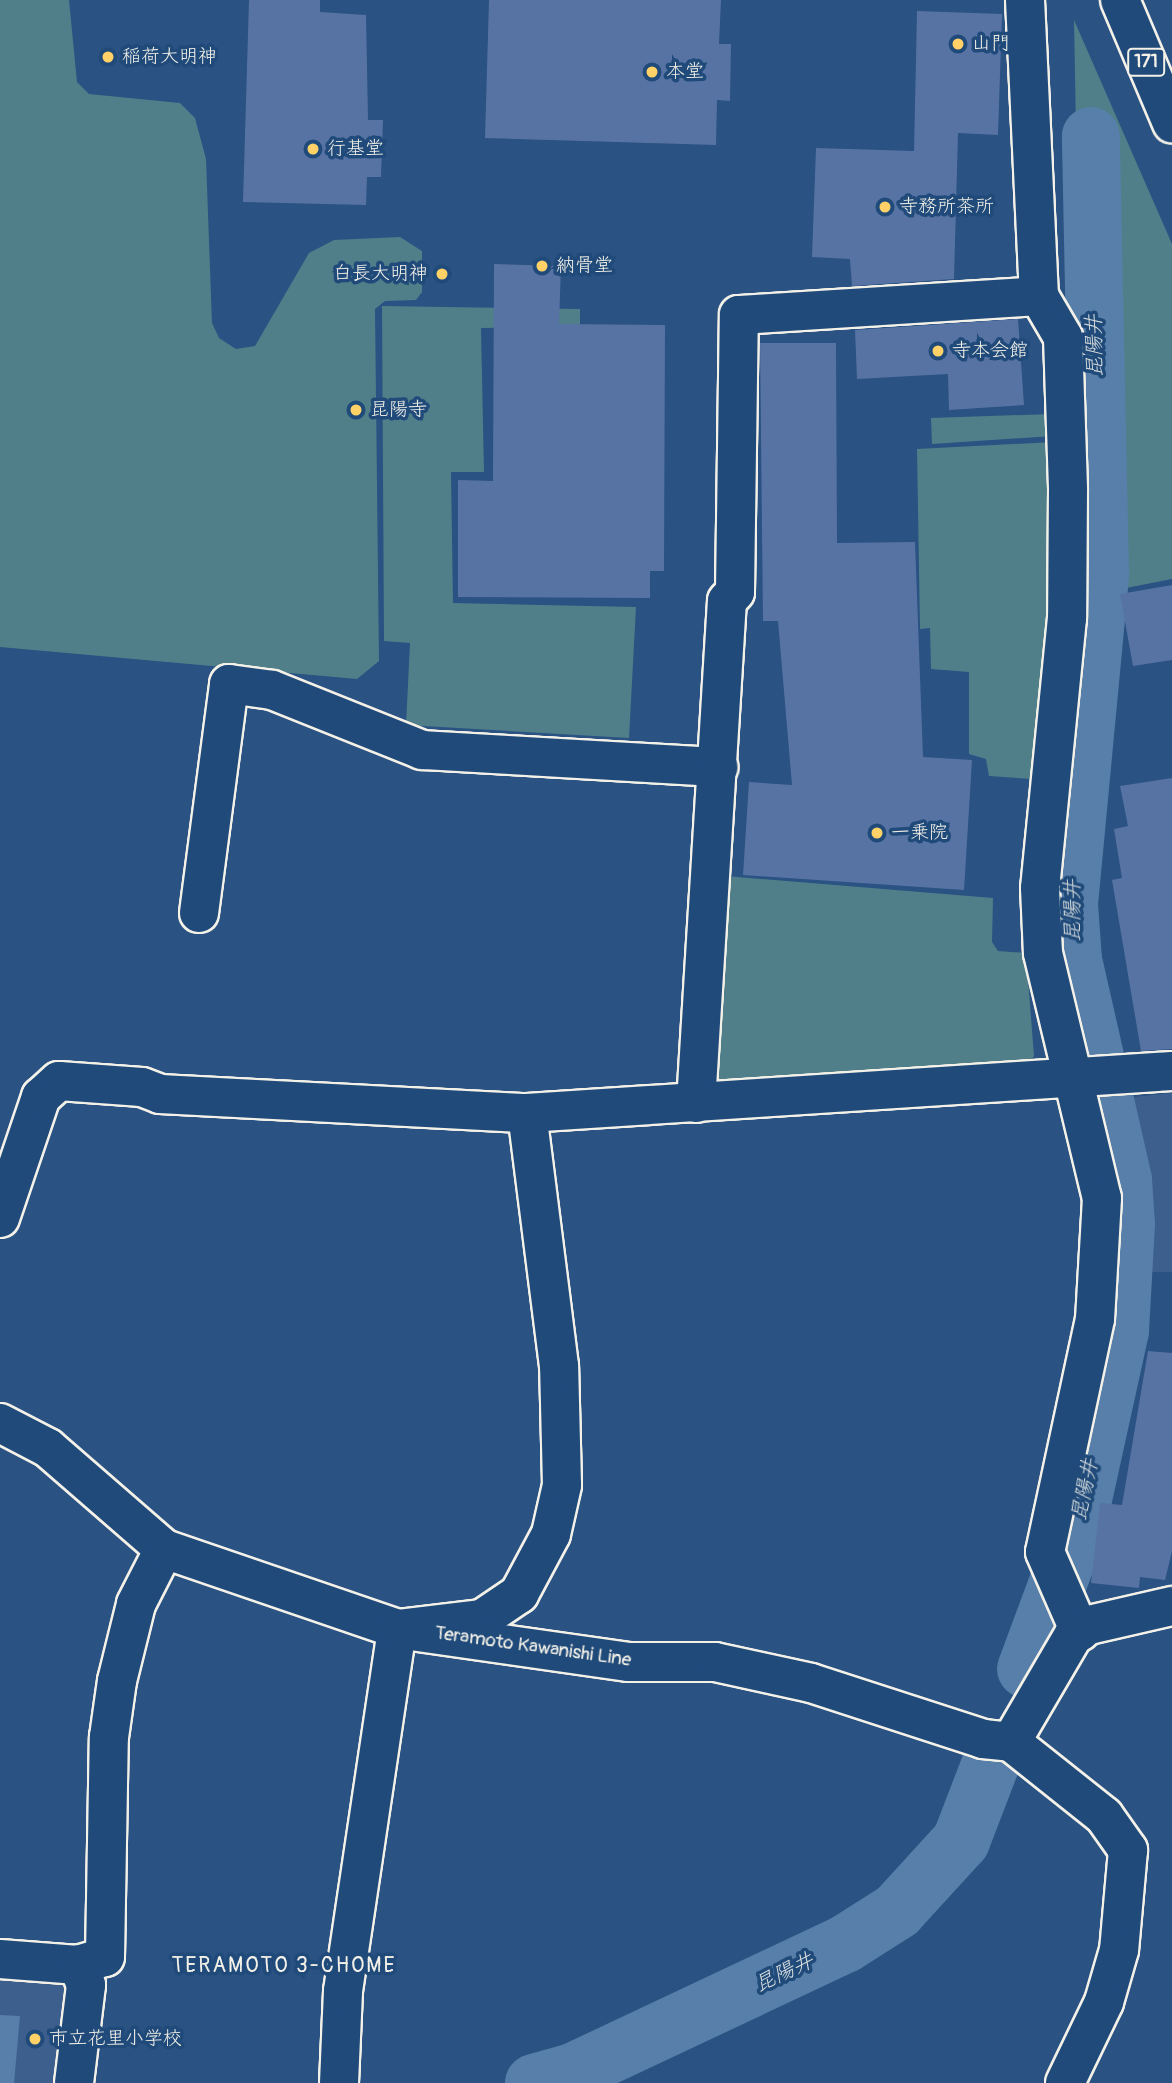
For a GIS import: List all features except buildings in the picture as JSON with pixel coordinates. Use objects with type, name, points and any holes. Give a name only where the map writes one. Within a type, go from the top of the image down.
[{"type":"main road","points":[[1025,0],[1039,296],[1063,337],[1067,618],[1040,888],[1043,953],[1076,1078],[1102,1198],[1095,1319],[1045,1552],[1075,1620],[1090,1625],[1172,1606]]},
{"type":"main road","name":"171","points":[[1120,0],[1172,123]]},
{"type":"main road","points":[[696,1103],[719,767],[727,601],[735,592],[738,315],[1039,296]]},
{"type":"main road","points":[[199,913],[229,684],[272,690],[422,750],[719,767]]},
{"type":"main road","points":[[0,1218],[41,1097],[59,1082],[142,1087],[160,1094],[527,1113],[1172,1071]]},
{"type":"main road","points":[[339,2083],[343,1991],[397,1629],[482,1619],[519,1594],[551,1534],[562,1485],[563,1424],[527,1113]]},
{"type":"main road","name":"Teramoto Kawanishi Line","points":[[0,1423],[47,1448],[164,1549],[397,1629],[628,1662],[715,1662],[811,1683],[982,1739],[1011,1742]]},
{"type":"main road","points":[[0,1958],[78,1965],[105,1957],[109,1737],[117,1681],[136,1604],[164,1549]]},
{"type":"main road","points":[[1065,2083],[1104,2002],[1119,1950],[1128,1850],[1104,1816],[1011,1742],[1075,1620]]},
{"type":"main road","points":[[74,2083],[86,1985],[78,1965]]},
{"type":"shaded area","points":[[1172,1093],[1172,1272],[1143,1272],[1138,1188],[1123,1098]]},
{"type":"shaded area","name":"市立花里小学校","points":[[0,1974],[62,1983],[74,2002],[55,2083],[0,2083]]},
{"type":"shaded area","points":[[0,2015],[20,2016],[14,2083],[0,2083]]},
{"type":"green space","points":[[0,0],[69,0],[77,82],[89,94],[180,103],[195,118],[206,159],[212,323],[219,338],[236,349],[255,346],[309,253],[334,240],[400,237],[422,251],[422,292],[416,300],[385,301],[375,309],[379,661],[357,679],[0,647]]},
{"type":"green space","points":[[1074,20],[1172,244],[1172,579],[1126,588],[1114,579],[1105,142],[1076,131]]},
{"type":"green space","points":[[382,306],[580,309],[580,326],[481,328],[484,472],[451,472],[453,603],[636,607],[629,738],[406,725],[410,643],[384,641]]},
{"type":"green space","points":[[1052,414],[1053,436],[932,444],[931,418]]},
{"type":"green space","points":[[1053,442],[1049,618],[1032,779],[989,776],[986,759],[969,754],[969,672],[931,669],[930,628],[920,629],[917,449]]},
{"type":"green space","points":[[725,876],[993,898],[992,942],[998,951],[1026,953],[1034,1056],[1029,1064],[720,1083],[711,1075]]},
{"type":"waterway","name":"昆陽井","points":[[1026,1669],[1074,1540],[1120,1331],[1126,1224],[1123,1180],[1073,960],[1069,904],[1100,574],[1091,136]]},
{"type":"waterway","name":"昆陽井","points":[[534,2083],[573,2072],[845,1944],[897,1911],[961,1841],[994,1755]]},
{"type":"place","name":"山門","points":[[958,44]]},
{"type":"place","name":"稲荷大明神","points":[[108,57]]},
{"type":"place","name":"本堂","points":[[652,72]]},
{"type":"place","name":"行基堂","points":[[313,149]]},
{"type":"place","name":"寺務所茶所","points":[[885,207]]},
{"type":"place","name":"納骨堂","points":[[542,266]]},
{"type":"place","name":"白長大明神","points":[[442,274]]},
{"type":"place","name":"寺本会館","points":[[938,351]]},
{"type":"place","name":"昆陽寺","points":[[356,410]]},
{"type":"place","name":"一乗院","points":[[877,833]]},
{"type":"place","name":"市立花里小学校","points":[[35,2039]]},
{"type":"district","name":"TERAMOTO 3-CHOME","points":[[284,1966]]}]
